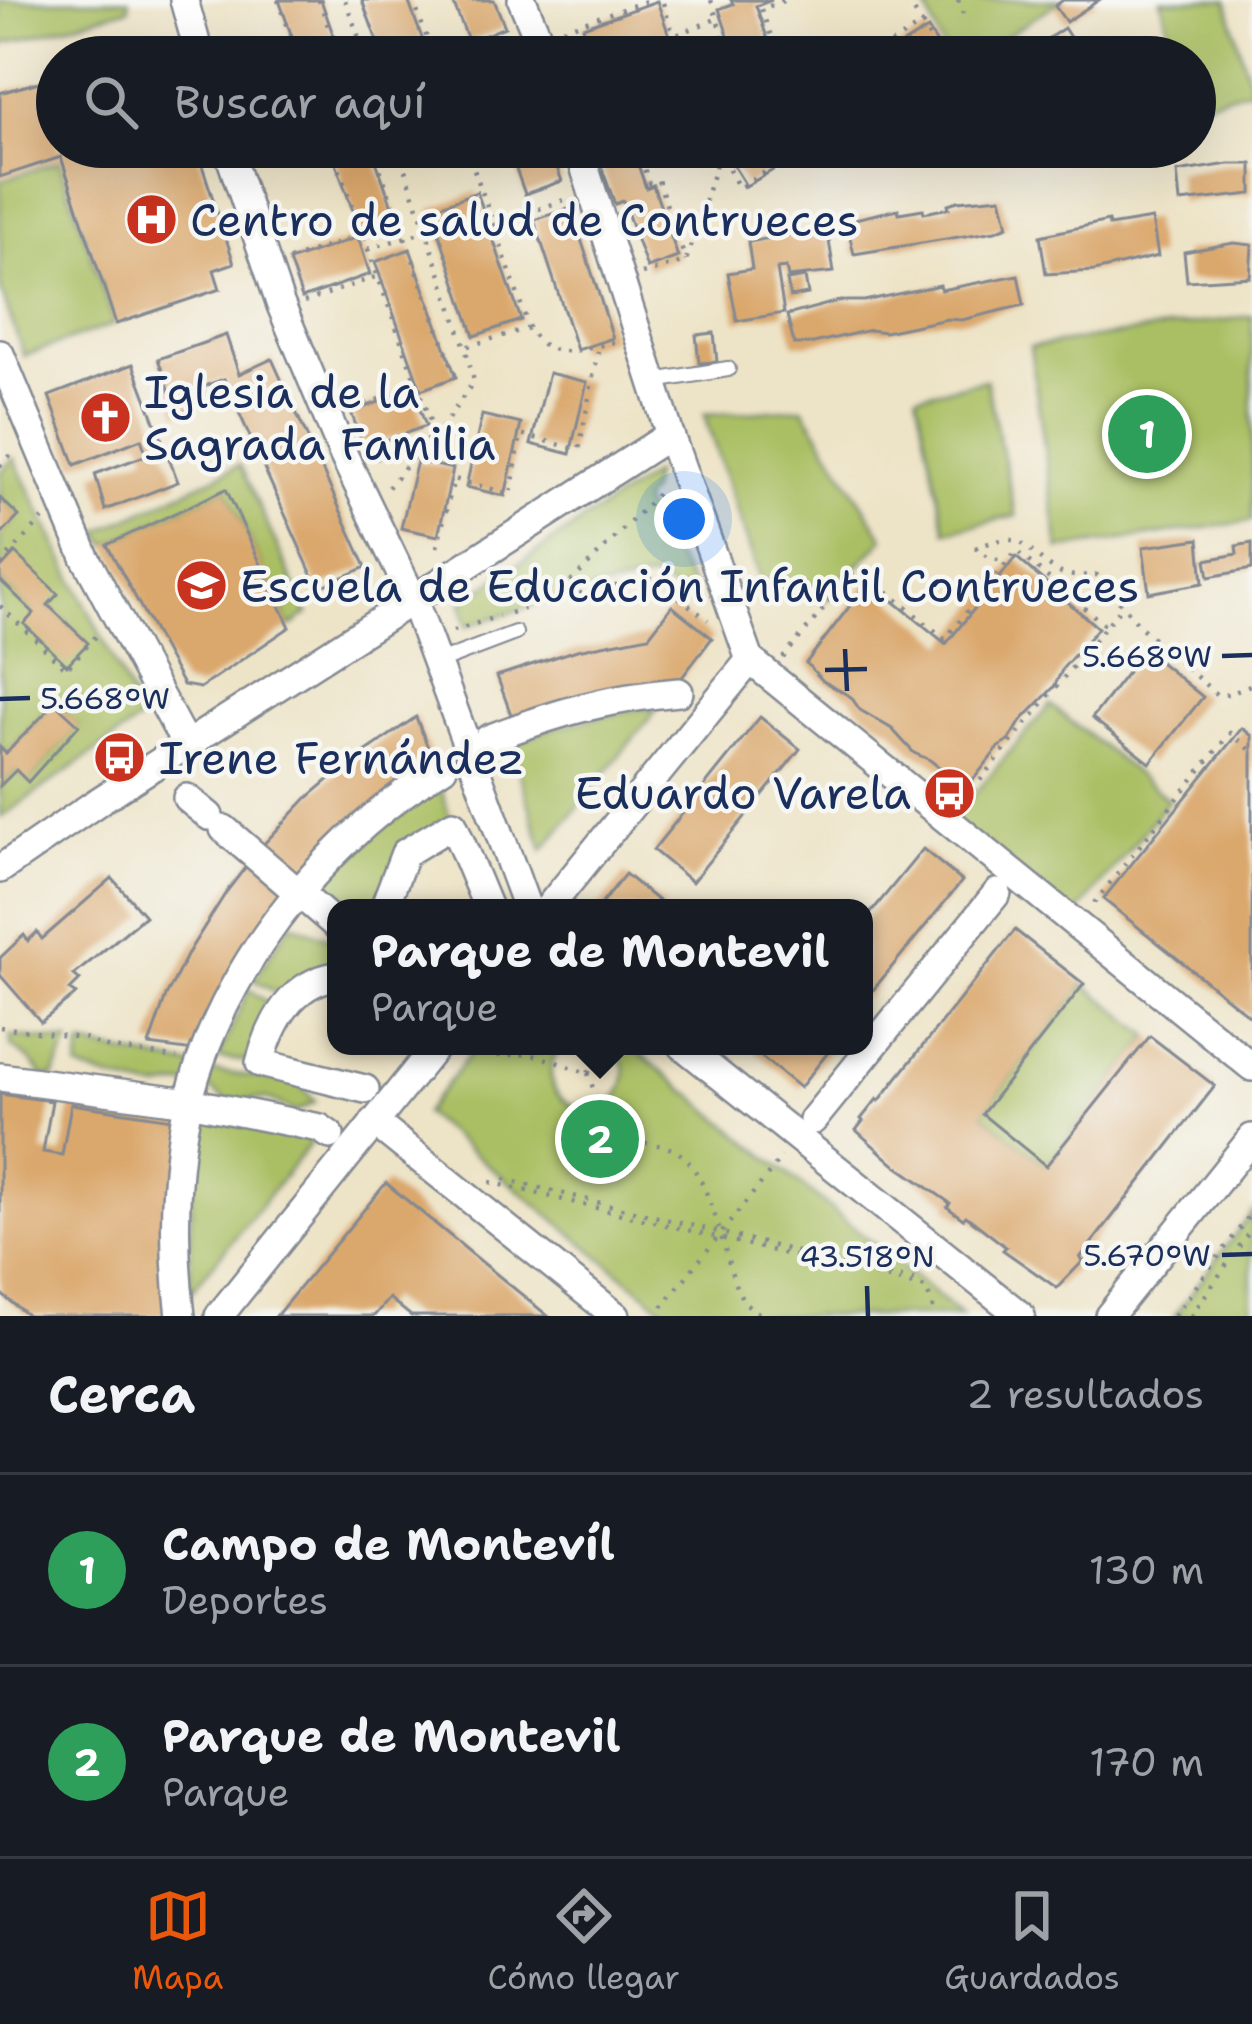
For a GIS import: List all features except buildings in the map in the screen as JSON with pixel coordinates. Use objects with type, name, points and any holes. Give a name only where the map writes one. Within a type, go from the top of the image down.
[{"type":"street","points":[[184,0],[194,36]]},
{"type":"street","points":[[522,0],[544,36]]},
{"type":"street","points":[[234,168],[280,303],[344,457],[412,599],[524,899]]},
{"type":"street","points":[[585,168],[670,435],[750,660],[1252,1067]]},
{"type":"street","points":[[0,354],[85,557],[186,745]]},
{"type":"street","points":[[0,868],[670,435]]},
{"type":"street","points":[[555,899],[750,660]]},
{"type":"street","points":[[488,739],[566,709],[679,692]]},
{"type":"street","points":[[181,1316],[175,1216],[189,1102],[200,1062],[243,976],[298,893],[365,821],[443,766]]},
{"type":"street","points":[[206,814],[327,917]]},
{"type":"street","points":[[365,821],[405,853]]},
{"type":"street","points":[[387,899],[405,853],[453,824],[484,899]]},
{"type":"street","points":[[873,1046],[997,893]]},
{"type":"street","points":[[243,976],[283,1006]]},
{"type":"street","points":[[327,977],[317,979],[283,1006],[260,1063],[365,1089]]},
{"type":"street","points":[[219,1316],[429,1055]]},
{"type":"street","points":[[696,1055],[806,1128],[1021,1316]]},
{"type":"street","points":[[806,1128],[865,1055]]},
{"type":"street","points":[[0,1077],[189,1102],[320,1128],[330,1135]]},
{"type":"street","points":[[374,1122],[616,1316]]},
{"type":"street","points":[[1109,1316],[1252,1138]]},
{"type":"lane","points":[[653,381],[728,369]]},
{"type":"lane","points":[[436,663],[515,633]]},
{"type":"path","points":[[278,0],[291,36]]},
{"type":"path","points":[[319,0],[332,36]]},
{"type":"path","points":[[346,0],[359,36]]},
{"type":"path","points":[[413,0],[426,36]]},
{"type":"path","points":[[565,36],[624,4],[649,0]]},
{"type":"path","points":[[711,0],[722,36]]},
{"type":"path","points":[[771,36],[761,9],[786,0]]},
{"type":"path","points":[[907,0],[929,36]]},
{"type":"path","points":[[958,0],[965,19]]},
{"type":"path","points":[[665,1],[674,36]]},
{"type":"path","points":[[676,36],[716,20]]},
{"type":"path","points":[[903,36],[922,24]]},
{"type":"path","points":[[338,168],[434,432]]},
{"type":"path","points":[[380,168],[456,377]]},
{"type":"path","points":[[368,464],[441,428],[474,381],[406,168]]},
{"type":"path","points":[[474,168],[536,342],[548,351],[568,352],[615,342]]},
{"type":"path","points":[[644,168],[649,183],[658,180],[686,261]]},
{"type":"path","points":[[686,261],[718,168]]},
{"type":"path","points":[[728,168],[739,188],[772,168]]},
{"type":"path","points":[[494,225],[569,199]]},
{"type":"path","points":[[368,249],[428,230]]},
{"type":"path","points":[[284,262],[362,234]]},
{"type":"path","points":[[638,275],[686,261]]},
{"type":"path","points":[[298,304],[378,276]]},
{"type":"path","points":[[465,347],[530,328]]},
{"type":"path","points":[[437,547],[454,479],[511,494],[521,434],[579,450],[599,346]]},
{"type":"path","points":[[343,412],[418,385]]},
{"type":"path","points":[[382,495],[434,432]]},
{"type":"path","points":[[0,466],[16,449]]},
{"type":"path","points":[[554,599],[659,494]]},
{"type":"path","points":[[0,564],[47,515]]},
{"type":"path","points":[[1007,562],[975,548],[1001,538],[1020,541],[1063,575],[1097,574],[1142,628],[1217,695],[1252,684]]},
{"type":"path","points":[[783,658],[858,567],[945,639],[1016,551],[1106,626]]},
{"type":"path","points":[[453,632],[554,599],[654,578],[712,624]]},
{"type":"path","points":[[752,599],[770,594],[796,598],[820,613]]},
{"type":"path","points":[[962,804],[1123,605]]},
{"type":"path","points":[[0,606],[67,669],[103,630]]},
{"type":"path","points":[[1090,908],[1230,733],[1252,751]]},
{"type":"path","points":[[0,1027],[200,1062]]},
{"type":"path","points":[[492,1055],[538,1055],[551,1064],[588,1073]]},
{"type":"path","points":[[588,1073],[602,1055]]},
{"type":"path","points":[[588,1073],[611,1125],[632,1139],[681,1154],[697,1172],[744,1302],[762,1316]]},
{"type":"path","points":[[662,1307],[806,1128]]},
{"type":"path","points":[[504,1179],[926,1288],[936,1316]]},
{"type":"path","points":[[481,1180],[920,1282]]},
{"type":"path","points":[[1174,1316],[1252,1212]]},
{"type":"path","points":[[1190,1316],[1252,1228]]},
{"type":"green space","points":[[0,0],[129,0],[129,8],[0,45]]},
{"type":"green space","points":[[923,0],[1061,0],[1007,36],[938,36]]},
{"type":"green space","points":[[1161,0],[1227,0],[1251,89],[1216,98],[1216,36],[1170,36]]},
{"type":"green space","points":[[38,168],[61,168],[114,324],[24,356],[0,288],[0,181]]},
{"type":"green space","points":[[1252,316],[1252,521],[1059,549],[1030,347]]},
{"type":"green space","points":[[986,380],[1016,516],[946,531],[917,395]]},
{"type":"green space","points":[[803,408],[884,538],[825,601],[762,585],[704,415]]},
{"type":"green space","points":[[14,458],[142,719],[0,818],[0,786],[16,770],[29,781],[78,725],[55,703],[6,753],[0,747],[0,580],[34,613],[87,643],[48,605],[0,569],[0,536],[19,516],[0,498],[0,472]]},
{"type":"green space","points":[[240,465],[308,614],[290,627],[226,489],[107,545],[99,532]]},
{"type":"green space","points":[[653,474],[642,502],[692,586],[677,593],[654,578],[554,599],[467,626],[462,602]]},
{"type":"green space","points":[[1050,705],[1169,800],[1071,921],[950,822]]},
{"type":"green space","points":[[635,709],[657,709],[543,850],[511,745],[552,728]]},
{"type":"green space","points":[[439,782],[451,822],[406,849],[381,899],[330,899],[321,887],[333,871],[406,804]]},
{"type":"green space","points":[[291,923],[327,937],[327,977],[285,998],[254,980]]},
{"type":"green space","points":[[1084,984],[1150,1036],[1046,1166],[982,1114]]},
{"type":"green space","points":[[249,989],[280,1012],[260,1063],[218,1058]]},
{"type":"green space","points":[[11,1036],[69,1042],[54,1076],[44,1077],[11,1046]]},
{"type":"green space","points":[[82,1045],[196,1067],[190,1085],[143,1087],[78,1068]]},
{"type":"green space","points":[[469,1055],[557,1055],[552,1083],[559,1096],[587,1109],[602,1107],[615,1098],[625,1072],[619,1055],[642,1055],[962,1316],[673,1316],[424,1113]]},
{"type":"green space","points":[[211,1071],[298,1082],[315,1102],[295,1112],[268,1099],[226,1100],[207,1087]]},
{"type":"green space","points":[[202,1119],[317,1135],[190,1293],[191,1195]]},
{"type":"green space","points":[[1252,1212],[1252,1316],[1174,1316]]},
{"type":"place","name":"Centro de salud de Contrueces","points":[[151,220]]},
{"type":"place","name":"Iglesia de la Sagrada Familia","points":[[105,418]]},
{"type":"place","name":"Campo de Montevíl","points":[[1147,434]]},
{"type":"place","name":"Escuela de Educación Infantil Contrueces","points":[[201,586]]},
{"type":"place","name":"Irene Fernández","points":[[120,758]]},
{"type":"place","name":"Eduardo Varela","points":[[950,793]]},
{"type":"place","name":"Parque de Montevil","points":[[600,1139]]}]
